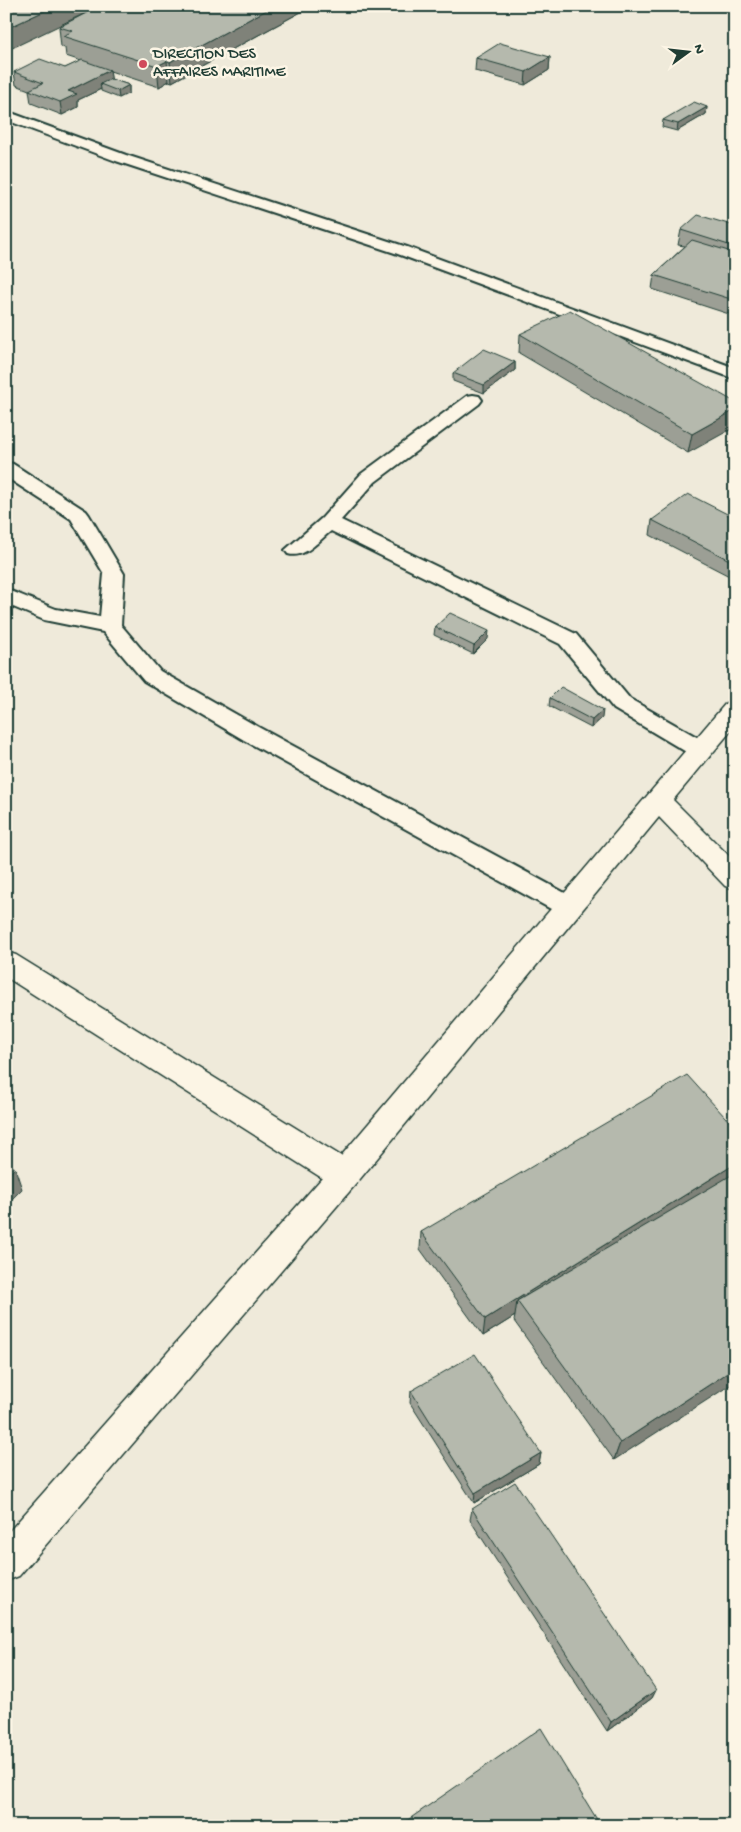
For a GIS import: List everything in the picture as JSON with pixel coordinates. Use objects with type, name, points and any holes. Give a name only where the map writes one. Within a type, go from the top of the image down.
[{"type":"street","points":[[6,1563],[344,1175],[735,709]]},
{"type":"street","points":[[659,801],[735,879]]},
{"type":"street","points":[[6,963],[344,1175]]},
{"type":"lane","points":[[6,115],[120,158],[401,250],[735,374]]},
{"type":"lane","points":[[295,550],[329,522],[368,478],[473,400]]},
{"type":"lane","points":[[6,468],[79,515],[114,574],[110,626]]},
{"type":"lane","points":[[329,522],[568,639],[622,704],[700,750]]},
{"type":"lane","points":[[6,596],[51,615],[110,626],[152,676],[252,734],[569,907]]},
{"type":"building","points":[[6,6],[55,6],[6,29]]},
{"type":"building","points":[[100,6],[274,6],[170,62],[167,61],[157,66],[63,36],[73,31],[59,27]]},
{"type":"building","points":[[500,43],[550,57],[526,72],[476,58]]},
{"type":"building","points":[[40,59],[65,68],[82,60],[110,70],[68,91],[77,94],[60,102],[29,90],[43,83],[14,72]]},
{"type":"building","points":[[111,79],[129,85],[118,91],[100,84]]},
{"type":"building","points":[[694,102],[707,107],[678,124],[663,120]]},
{"type":"building","points":[[698,215],[735,226],[735,247],[681,230]]},
{"type":"building","points":[[692,240],[735,253],[734,300],[654,275]]},
{"type":"building","points":[[570,310],[735,402],[735,410],[692,434],[520,334]]},
{"type":"building","points":[[484,349],[515,362],[484,385],[453,373]]},
{"type":"building","points":[[688,494],[735,518],[735,563],[652,520]]},
{"type":"building","points":[[450,613],[489,631],[474,646],[435,627]]},
{"type":"building","points":[[561,687],[603,710],[592,720],[550,698]]},
{"type":"building","points":[[687,1075],[735,1128],[735,1164],[485,1319],[421,1232]]},
{"type":"building","points":[[6,1162],[15,1168],[6,1177]]},
{"type":"building","points":[[735,1173],[735,1368],[620,1443],[517,1301]]},
{"type":"building","points":[[475,1354],[541,1453],[475,1493],[411,1391]]},
{"type":"building","points":[[515,1482],[656,1690],[611,1722],[472,1509]]},
{"type":"building","points":[[541,1728],[601,1826],[399,1826]]},
{"type":"place","name":"DIRECTION DES AFFAIRES MARITIME","points":[[143,64]]}]
